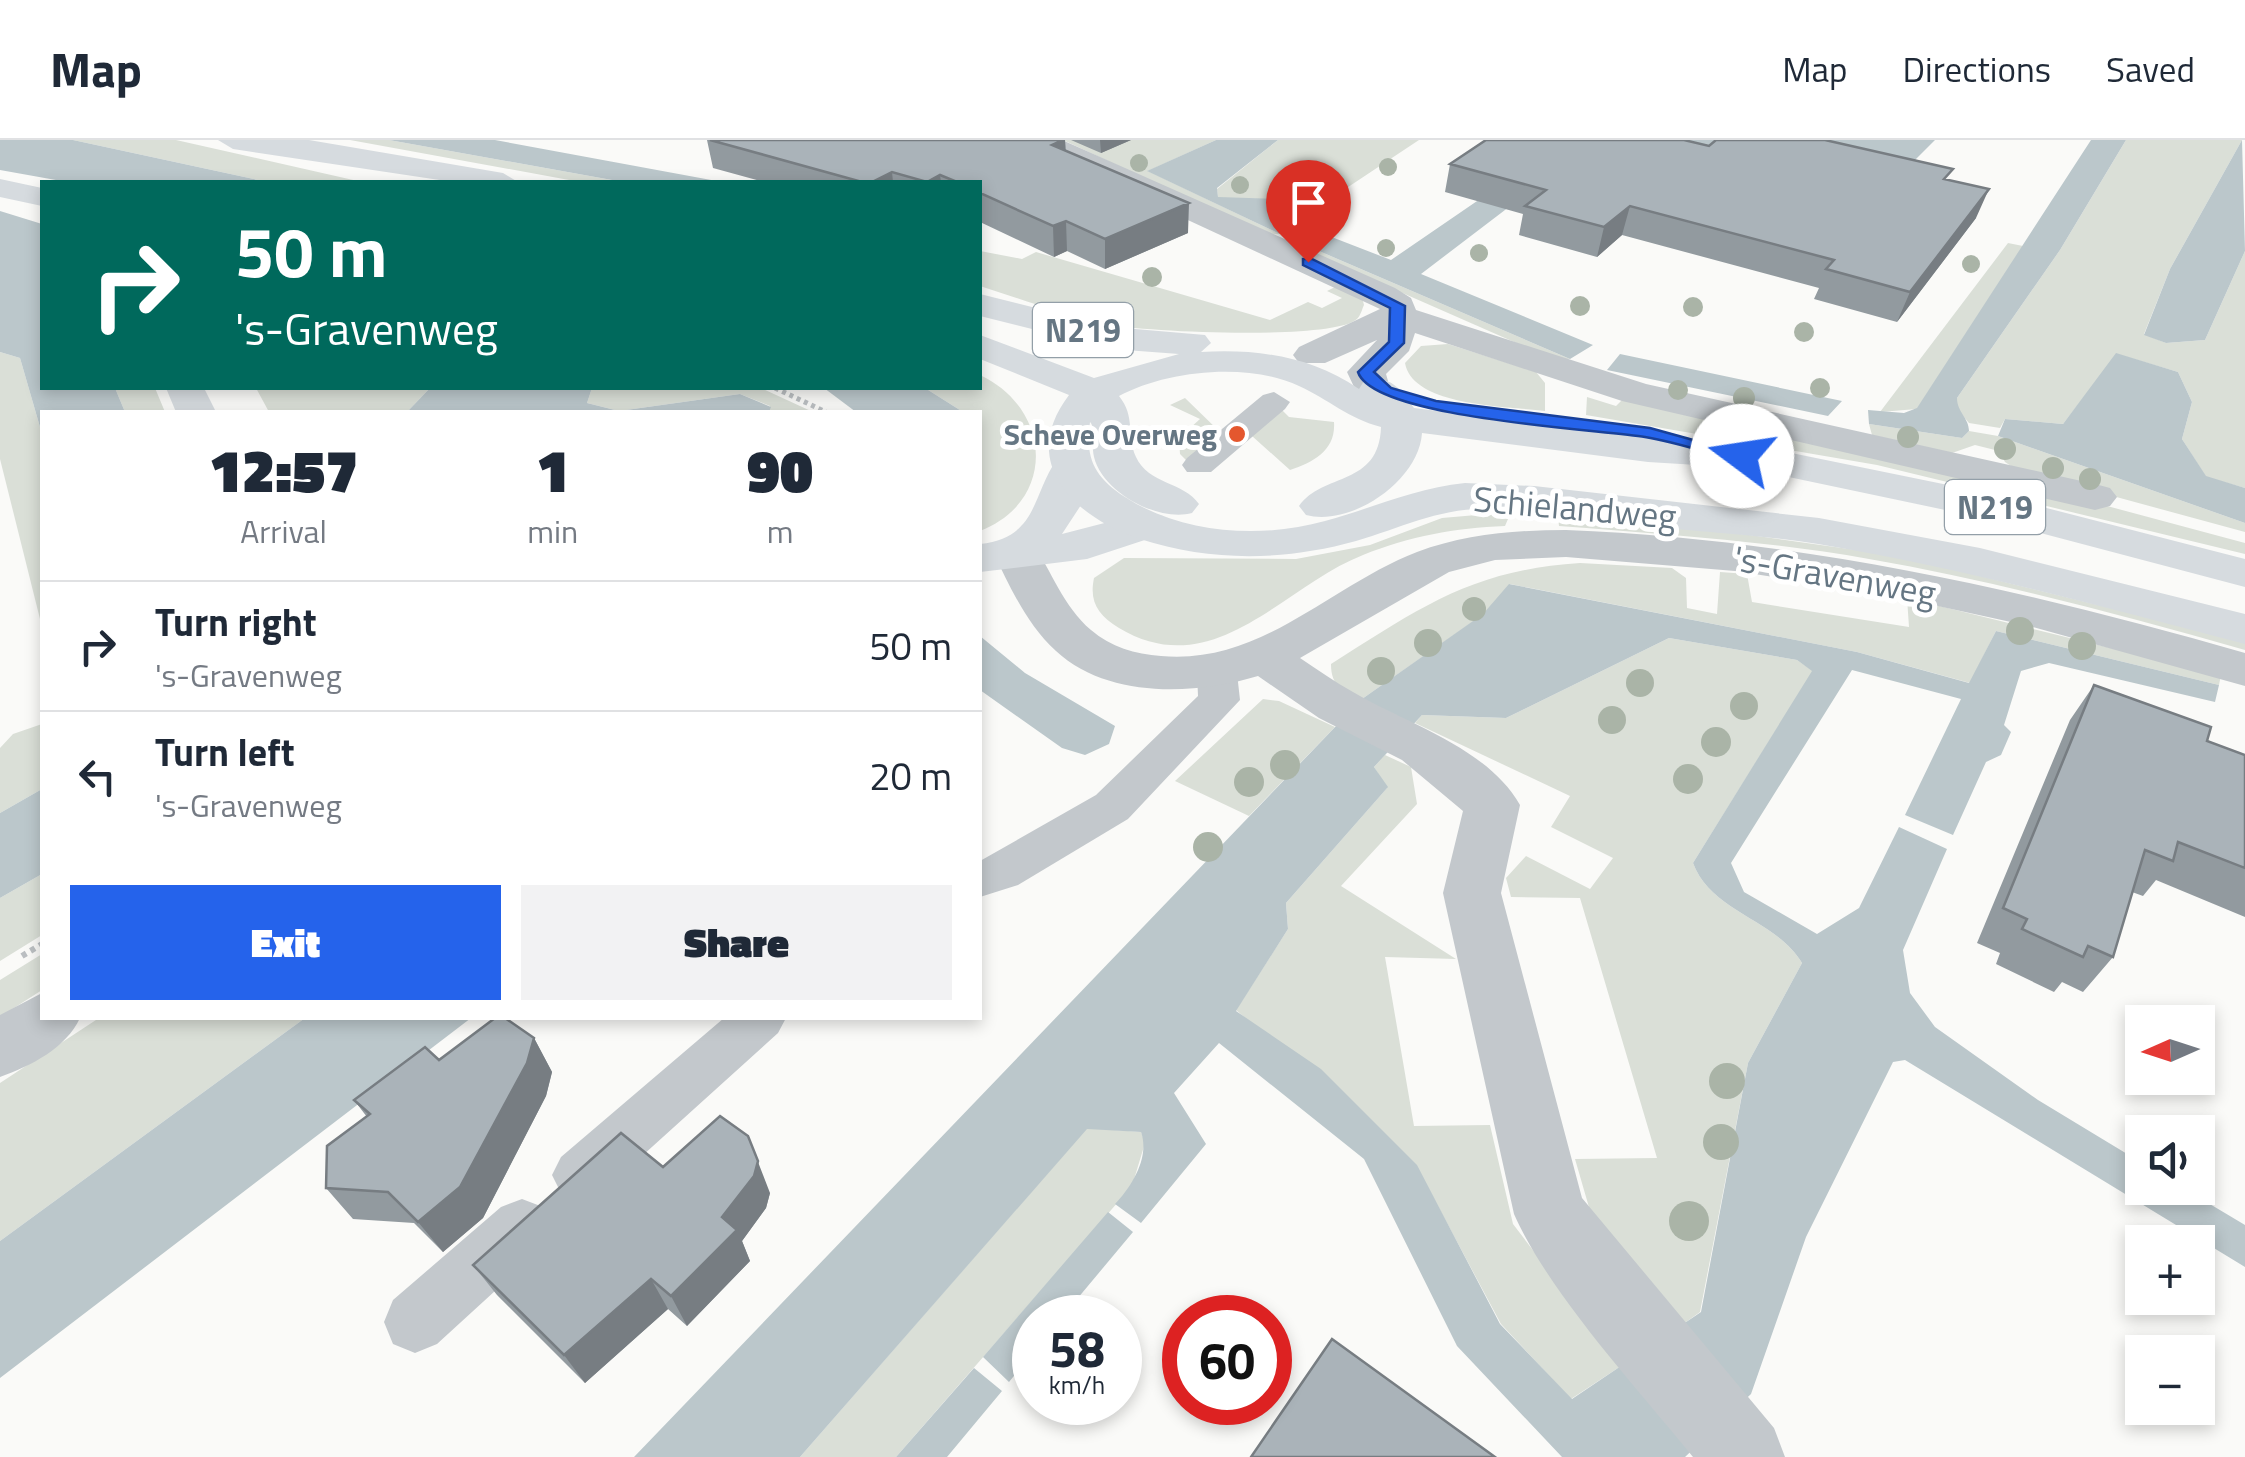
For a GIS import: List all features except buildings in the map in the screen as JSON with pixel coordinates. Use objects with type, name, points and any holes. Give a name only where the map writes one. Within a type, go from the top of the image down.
[{"type":"main road","points":[[238,141],[381,180]]},
{"type":"main road","points":[[238,141],[281,144],[491,180]]},
{"type":"main road","points":[[0,188],[40,197]]},
{"type":"main road","name":"N219","points":[[982,308],[1093,355],[1177,355],[1256,363],[1304,374],[1353,405],[1382,396]]},
{"type":"main road","name":"N219","points":[[982,364],[1056,398],[1068,414],[1082,409],[1128,377],[1177,355],[1261,345],[1312,356],[1382,396],[1401,446],[1392,464],[1352,495],[1292,512],[1182,516],[1148,524],[1102,502],[1072,468]]},
{"type":"main road","name":"N219","points":[[982,347],[1082,409],[1114,420],[1117,463],[1132,481],[1171,502],[1221,513]]},
{"type":"main road","name":"N219","points":[[1256,363],[1312,356]]},
{"type":"main road","name":"Schielandweg","points":[[1382,396],[1648,450],[1742,456],[1992,507],[2245,573]]},
{"type":"main road","points":[[998,555],[1048,526],[1064,496],[1072,468],[1066,444],[1082,409]]},
{"type":"main road","name":"Schielandweg","points":[[1148,524],[1195,537],[1259,542],[1323,536],[1424,501],[1482,496],[1818,531],[2054,580],[2245,629]]},
{"type":"main road","points":[[998,555],[1087,545],[1148,524]]},
{"type":"street","points":[[1038,140],[1383,295],[1398,306],[1396,343],[1366,372],[1382,396]]},
{"type":"street","points":[[1312,356],[1400,317],[1636,393],[2095,496]]},
{"type":"street","name":"'s-Gravenweg","points":[[998,555],[1058,630],[1090,653],[1144,671],[1217,673],[1266,658],[1378,587],[1433,561],[1492,547],[1574,544],[1737,556],[1858,576],[2054,618],[2245,670]]},
{"type":"street","points":[[1266,658],[1337,706],[1420,747],[1492,805],[1472,892],[1550,1214],[1634,1326],[1737,1448]]},
{"type":"street","points":[[0,1049],[45,1020]]},
{"type":"lane","points":[[1199,466],[1274,402]]},
{"type":"lane","points":[[982,878],[1002,872],[1112,807],[1219,700],[1217,673]]},
{"type":"lane","points":[[415,1322],[758,1020]]},
{"type":"path","points":[[779,390],[822,410]]},
{"type":"shaded area","points":[[0,140],[73,140],[258,180],[56,180],[0,170]]},
{"type":"shaded area","points":[[73,140],[176,140],[353,180],[258,180]]},
{"type":"shaded area","points":[[350,140],[389,140],[612,180],[569,180]]},
{"type":"shaded area","points":[[389,140],[495,140],[711,180],[612,180]]},
{"type":"shaded area","points":[[1063,140],[1216,140],[1148,171],[1280,234],[1267,235]]},
{"type":"shaded area","points":[[1216,140],[1278,140],[1217,188],[1218,197],[1312,200],[1318,207],[1302,229],[1280,234],[1147,171]]},
{"type":"shaded area","points":[[1278,140],[1419,140],[1318,207],[1312,200],[1218,198],[1217,189]]},
{"type":"shaded area","points":[[1628,140],[1935,140],[1895,180],[1707,160]]},
{"type":"shaded area","points":[[2091,140],[2126,140],[2060,250],[1957,398],[1969,431],[1962,438],[1869,424],[1868,410],[1904,413],[1917,408]]},
{"type":"shaded area","points":[[2126,140],[2242,140],[2170,269],[2144,334],[2166,343],[2205,340],[2245,251],[2245,488],[2206,477],[2182,439],[2192,402],[2178,372],[2117,354],[2063,424],[2005,419],[2000,428],[1969,423],[1957,409],[1957,398],[2060,250]]},
{"type":"shaded area","points":[[2242,140],[2245,251],[2205,340],[2166,343],[2144,335],[2170,269]]},
{"type":"shaded area","points":[[1559,145],[1581,152],[1421,274],[1593,345],[1570,359],[1312,248],[1309,241],[1329,236],[1391,260]]},
{"type":"shaded area","points":[[0,211],[40,223],[40,390],[116,390],[124,410],[40,410],[40,427],[20,358],[0,352]]},
{"type":"shaded area","points":[[2008,243],[2023,246],[1917,409],[1880,412]]},
{"type":"shaded area","points":[[1312,248],[1570,359],[1553,359],[1316,255]]},
{"type":"shaded area","points":[[982,251],[1022,259],[1036,252],[1270,320],[1308,302],[1322,308],[1342,298],[1327,291],[1337,286],[1362,297],[1364,305],[1357,319],[1341,326],[1276,332],[1125,327],[1074,316],[982,287]]},
{"type":"shaded area","points":[[1448,344],[1536,372],[1545,383],[1545,411],[1464,402],[1425,388],[1412,377],[1405,363],[1421,346]]},
{"type":"shaded area","points":[[0,352],[20,358],[40,427],[40,619],[0,459]]},
{"type":"shaded area","points":[[2116,353],[2178,372],[2192,402],[2182,439],[2206,476],[2245,488],[2245,523],[1998,436],[2005,419],[2063,424]]},
{"type":"shaded area","points":[[1620,354],[1842,401],[1828,416],[1607,370]]},
{"type":"shaded area","points":[[982,376],[1004,390],[1032,431],[1036,454],[1033,477],[1023,499],[1005,517],[982,530],[982,410],[960,410],[928,390],[982,390]]},
{"type":"shaded area","points":[[116,390],[156,390],[164,410],[124,410]]},
{"type":"shaded area","points":[[257,390],[428,390],[409,410],[268,410]]},
{"type":"shaded area","points":[[428,390],[591,390],[587,403],[615,410],[409,410]]},
{"type":"shaded area","points":[[591,390],[765,390],[809,410],[769,410],[770,406],[740,394],[626,410],[587,403]]},
{"type":"shaded area","points":[[827,390],[928,390],[960,410],[853,410]]},
{"type":"shaded area","points":[[740,394],[771,407],[770,410],[626,410]]},
{"type":"shaded area","points":[[1587,397],[1616,406],[1622,400],[2081,499],[2245,543],[2245,554],[1877,465],[1586,415]]},
{"type":"shaded area","points":[[1185,398],[1221,433],[1187,461],[1180,454],[1179,438],[1200,419],[1170,405]]},
{"type":"shaded area","points":[[1282,410],[1289,417],[1334,422],[1331,440],[1322,454],[1290,470],[1252,436]]},
{"type":"shaded area","points":[[1869,424],[1962,438],[1969,431],[1998,436],[2245,523],[2245,532],[2017,470],[2005,462],[1999,451],[1975,445],[1952,453],[1872,435]]},
{"type":"shaded area","points":[[1511,512],[1505,526],[1433,534],[1363,555],[1333,569],[1247,624],[1217,638],[1186,645],[1153,642],[1119,628],[1101,613],[1094,601],[1094,578],[1124,558],[1296,559],[1370,545],[1442,518]]},
{"type":"shaded area","points":[[1558,516],[1750,535],[1899,556],[2245,641],[2245,650],[2058,600],[1916,568],[1753,543],[1559,526]]},
{"type":"shaded area","points":[[1580,563],[1672,568],[1686,578],[1687,608],[1717,614],[1720,572],[1747,574],[1752,602],[1909,627],[1907,598],[2221,675],[2219,685],[1996,631],[1970,683],[1857,652],[1510,584],[1484,614],[1362,699],[1344,690],[1333,678],[1331,664],[1448,595],[1508,574]]},
{"type":"shaded area","points":[[1509,584],[1857,652],[1969,683],[1996,631],[2219,685],[2215,702],[2049,663],[2021,671],[2004,725],[2011,732],[2001,755],[1986,762],[1953,835],[1905,815],[1961,699],[1852,670],[1731,863],[1744,892],[1817,934],[1859,908],[1899,827],[1947,849],[1903,950],[1910,993],[1935,1027],[2038,1100],[2125,1153],[2125,1194],[1905,1060],[1893,1062],[1806,1237],[1751,1394],[1685,1457],[1562,1457],[1457,1346],[1364,1159],[1219,1043],[1174,1093],[1206,1144],[1141,1223],[1115,1204],[1138,1171],[1143,1151],[1141,1132],[1087,1129],[800,1457],[634,1457],[1362,699],[1483,614]],"holes":[[[1669,638],[1797,660],[1812,671],[1693,863],[1714,893],[1777,936],[1802,963],[1748,1063],[1701,1312],[1572,1399],[1500,1324],[1417,1165],[1321,1069],[1236,1011],[1288,929],[1286,903],[1388,787],[1374,767],[1422,715],[1506,718]]]},
{"type":"shaded area","points":[[982,638],[1025,673],[1115,726],[1109,744],[1085,755],[1062,748],[982,691]]},
{"type":"shaded area","points":[[1669,638],[1797,660],[1813,671],[1693,863],[1714,893],[1777,936],[1802,963],[1748,1063],[1700,1312],[1675,1330],[1595,1228],[1575,1159],[1657,1158],[1580,898],[1511,897],[1506,878],[1526,856],[1590,889],[1613,858],[1551,827],[1570,796],[1415,723],[1422,715],[1506,718]]},
{"type":"shaded area","points":[[1263,699],[1279,701],[1335,727],[1249,816],[1175,781]]},
{"type":"shaded area","points":[[40,725],[40,790],[0,813],[0,748],[13,734]]},
{"type":"shaded area","points":[[1385,755],[1411,767],[1417,804],[1341,886],[1456,959],[1385,957],[1414,1126],[1490,1125],[1513,1224],[1621,1366],[1571,1399],[1501,1324],[1416,1165],[1236,1010],[1288,929],[1286,903],[1387,788],[1374,767]]},
{"type":"shaded area","points":[[40,790],[40,875],[0,898],[0,813]]},
{"type":"shaded area","points":[[40,875],[40,936],[0,961],[0,898]]},
{"type":"shaded area","points":[[40,955],[40,991],[0,1017],[0,980]]},
{"type":"shaded area","points":[[96,1020],[302,1020],[0,1241],[0,1083]]},
{"type":"shaded area","points":[[302,1020],[468,1020],[0,1378],[0,1241]]},
{"type":"shaded area","points":[[1087,1128],[1141,1132],[1145,1143],[1132,1186],[1037,1295],[1012,1295],[1012,1324],[896,1457],[800,1457]]},
{"type":"shaded area","points":[[2143,1205],[2211,1205],[2245,1225],[2245,1267],[2215,1249],[2215,1225],[2176,1225]]},
{"type":"shaded area","points":[[1108,1212],[1133,1232],[1080,1295],[1036,1295]]},
{"type":"shaded area","points":[[1012,1323],[1009,1382],[983,1357]]},
{"type":"shaded area","points":[[974,1368],[1002,1391],[947,1457],[896,1457]]},
{"type":"place","name":"Scheve Overweg","points":[[1237,434]]},
{"type":"route","points":[[1308,262],[1383,295],[1398,306],[1396,343],[1366,372],[1376,387],[1435,406],[1650,433],[1742,456]]}]
